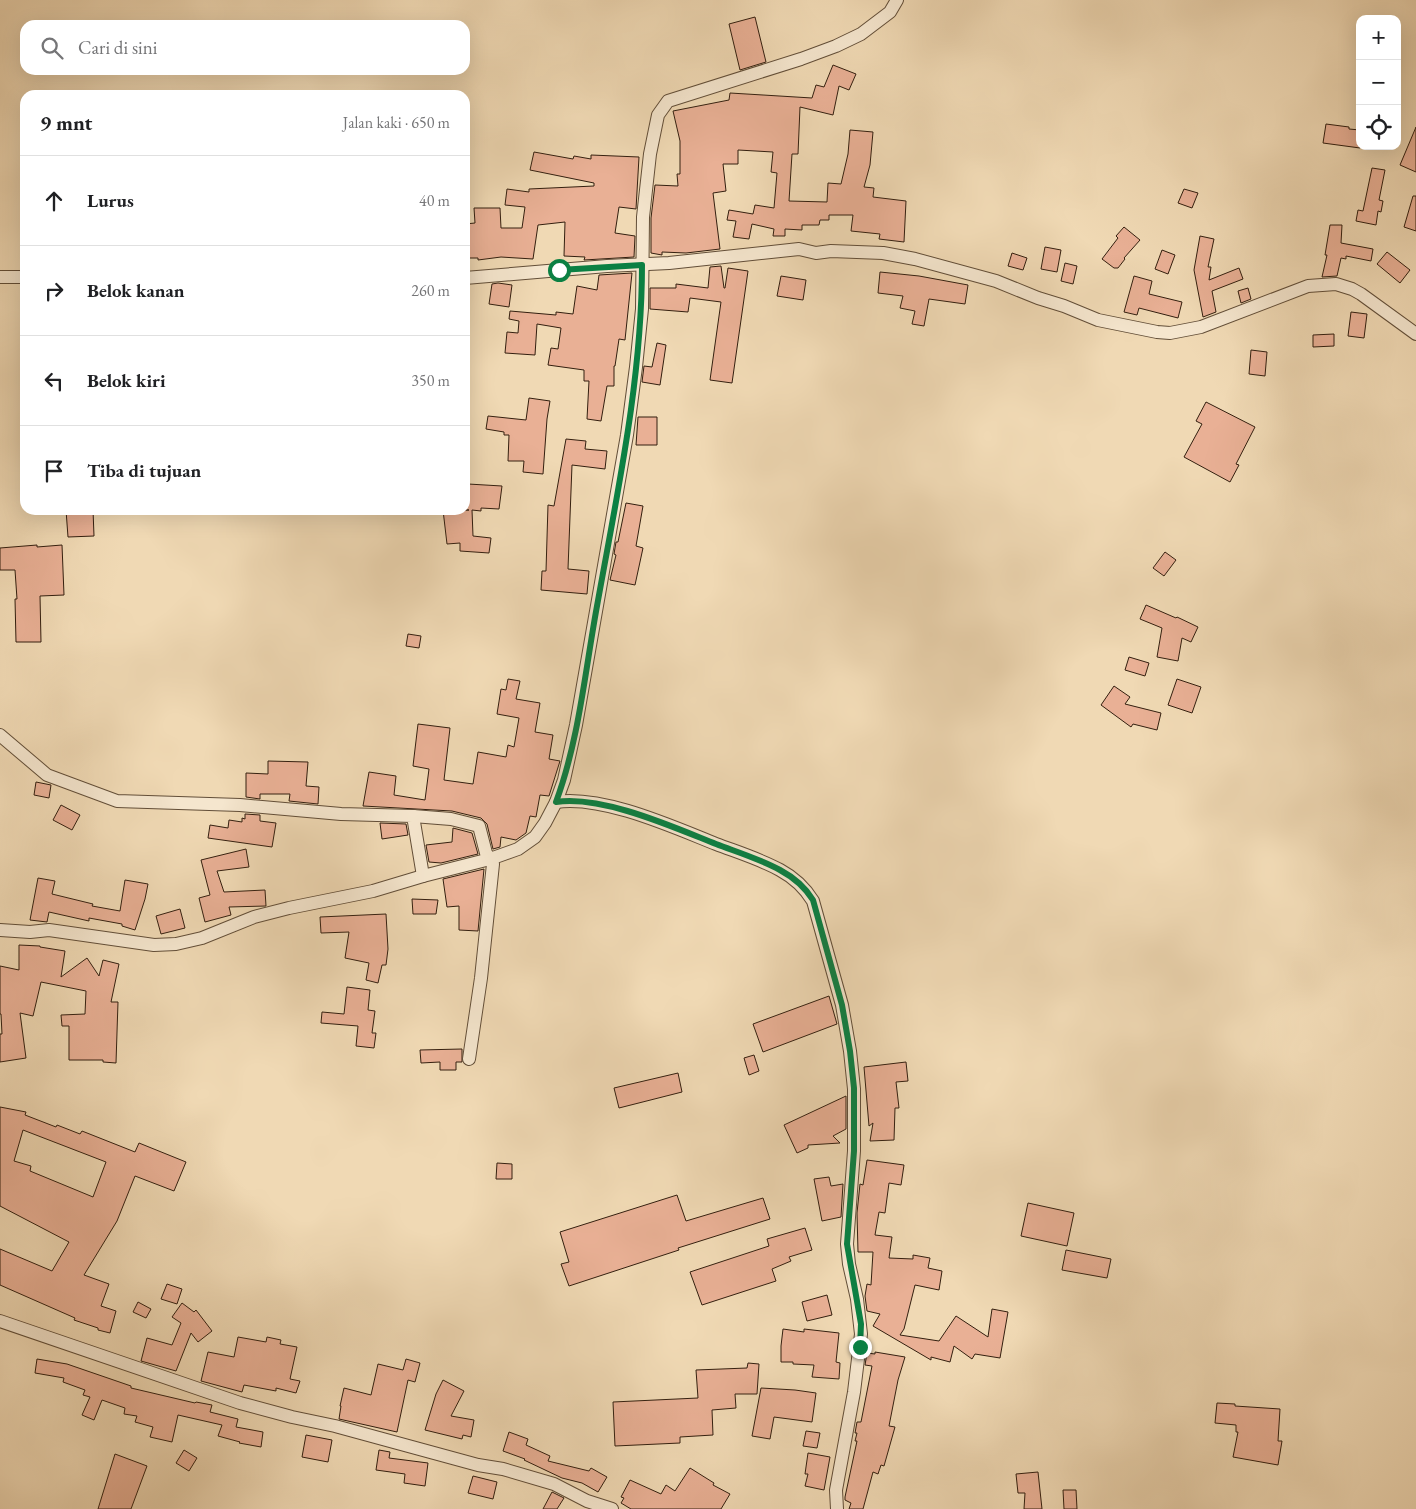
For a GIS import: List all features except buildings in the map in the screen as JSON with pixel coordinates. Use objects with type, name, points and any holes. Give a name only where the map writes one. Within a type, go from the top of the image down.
[{"type":"street","points":[[0,930],[30,932],[49,930],[154,945],[176,944],[202,938],[254,918],[289,908],[373,891],[490,859],[518,849],[536,837],[556,802],[564,780],[576,725],[627,434],[642,309],[644,193],[657,120],[668,101],[801,60],[861,34],[890,12],[898,0]]},
{"type":"street","points":[[470,278],[607,266],[642,265],[799,249],[816,254],[831,251],[883,253],[915,259],[982,277],[1098,320],[1146,331],[1170,333],[1201,327],[1308,286],[1336,284],[1361,294],[1416,334]]},
{"type":"street","points":[[0,277],[20,277]]},
{"type":"street","points":[[0,736],[38,770],[117,801],[240,806],[341,814],[413,816],[451,819],[479,826],[484,847],[494,866],[469,1059]]},
{"type":"street","points":[[556,802],[584,802],[621,810],[662,823],[780,870],[803,886],[813,900],[842,1005],[854,1088],[854,1151],[847,1244],[861,1334],[854,1392],[836,1490],[837,1509]]},
{"type":"street","points":[[413,816],[423,876]]},
{"type":"street","points":[[0,1321],[240,1403],[335,1426],[478,1466],[503,1469],[554,1484],[588,1501],[612,1509]]},
{"type":"route","points":[[559,270],[642,265],[642,309],[627,434],[576,725],[564,780],[556,802],[584,802],[621,810],[662,823],[780,870],[803,886],[813,900],[842,1005],[854,1088],[854,1151],[847,1244],[861,1324],[860,1347]]}]
